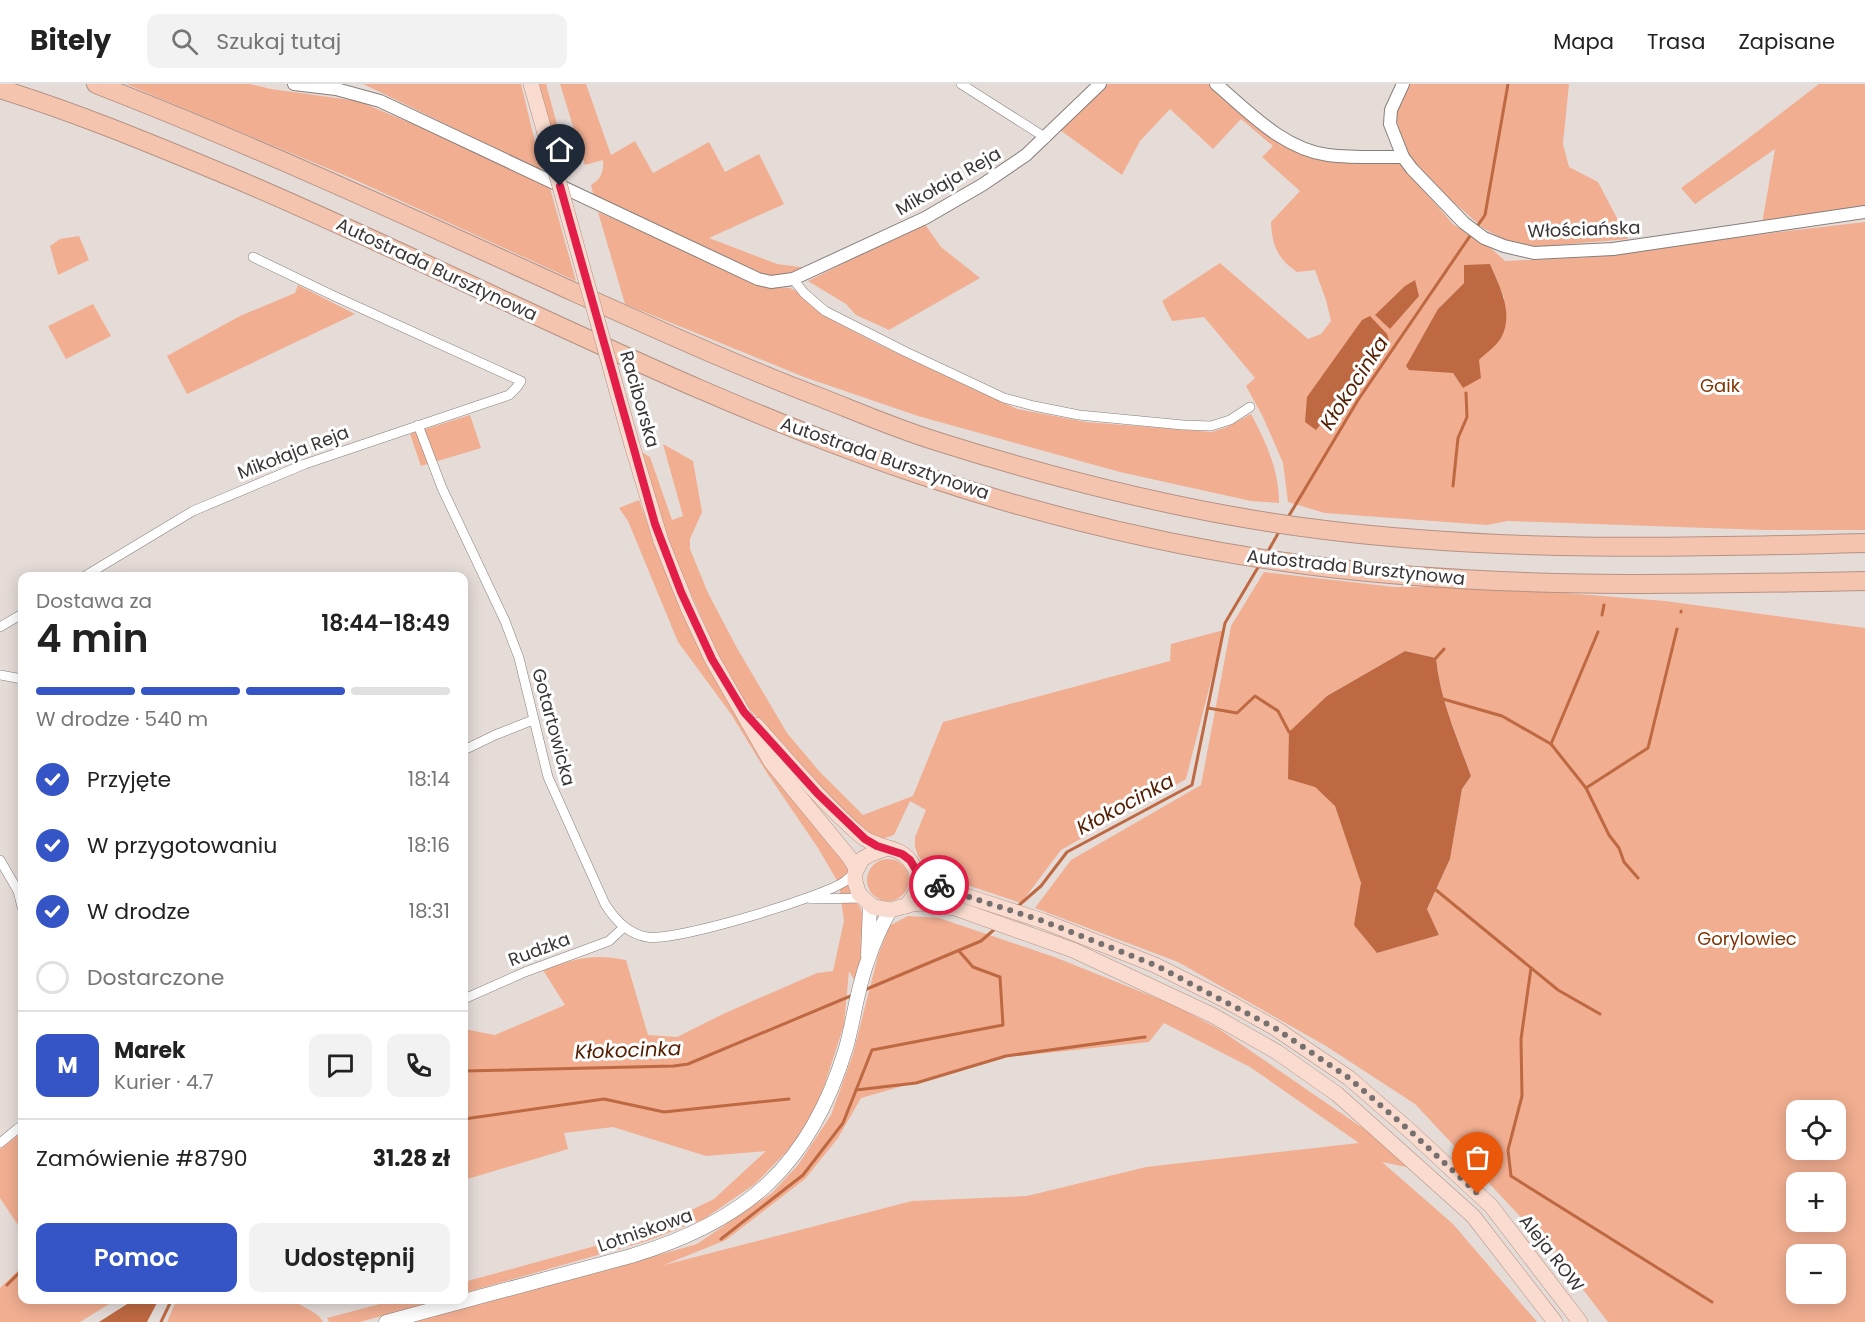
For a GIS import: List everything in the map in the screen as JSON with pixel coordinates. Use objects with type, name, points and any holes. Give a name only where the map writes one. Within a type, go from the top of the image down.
[{"type":"highway","name":"Autostrada Bursztynowa","points":[[96,84],[275,156],[651,327],[767,377],[933,440],[1074,481],[1240,518],[1322,530],[1426,540],[1531,545],[1699,546],[1865,543]]},
{"type":"highway","name":"Autostrada Bursztynowa","points":[[3,90],[145,142],[263,190],[644,364],[828,441],[925,476],[1063,518],[1219,552],[1307,565],[1416,576],[1549,583],[1734,584],[1865,581]]},
{"type":"main road","name":"Raciborska","points":[[531,84],[655,524],[681,592],[712,659],[744,712],[759,744],[771,762],[849,857],[855,871]]},
{"type":"main road","name":"Raciborska","points":[[744,712],[818,794],[857,833],[873,844],[888,848]]},
{"type":"main road","points":[[906,906],[918,886],[919,875],[906,856],[888,848],[871,854],[859,863],[855,871],[856,888],[866,901],[878,909],[890,910],[922,903],[955,908],[1020,930],[1073,950],[1212,1015],[1277,1052],[1337,1094],[1473,1216],[1555,1322]]},
{"type":"main road","name":"Aleja ROW","points":[[919,875],[960,894],[1043,921],[1155,965],[1275,1028],[1349,1078],[1491,1206],[1580,1322]]},
{"type":"main road","name":"Lotniskowa","points":[[866,901],[868,960]]},
{"type":"main road","name":"Lotniskowa","points":[[468,1300],[648,1251],[690,1235],[727,1216],[770,1182],[785,1167],[809,1134],[828,1099],[853,1021],[868,960],[890,910]]},
{"type":"main road","name":"Lotniskowa","points":[[386,1322],[452,1304]]},
{"type":"street","points":[[294,84],[336,88],[380,101],[758,279],[771,282],[793,279],[804,293],[825,311],[906,352],[1014,401],[1079,415],[1192,426],[1211,426],[1230,420],[1250,407]]},
{"type":"street","points":[[961,84],[1046,138]]},
{"type":"street","name":"Mikołaja Reja","points":[[793,279],[924,218],[1005,171],[1046,138],[1100,84]]},
{"type":"street","points":[[1216,84],[1279,136],[1299,147],[1328,155],[1403,157],[1390,124],[1391,110],[1403,84]]},
{"type":"street","name":"Włościańska","points":[[1403,157],[1464,223],[1484,238],[1504,246],[1534,253],[1613,249],[1865,212]]},
{"type":"street","name":"Mikołaja Reja","points":[[92,572],[193,511],[305,464],[509,394],[521,381],[253,257]]},
{"type":"street","name":"Gotartowicka","points":[[418,425],[442,488],[514,642],[543,760],[555,794],[605,904],[624,927]]},
{"type":"street","points":[[0,627],[18,616]]},
{"type":"street","points":[[0,675],[18,677]]},
{"type":"street","points":[[468,748],[533,720]]},
{"type":"street","points":[[0,860],[18,891]]},
{"type":"street","points":[[624,927],[647,937],[673,936],[803,900],[843,882],[855,871]]},
{"type":"street","points":[[803,900],[866,901]]},
{"type":"street","name":"Rudzka","points":[[468,997],[525,972],[609,941],[624,927]]},
{"type":"street","points":[[0,1143],[18,1128]]},
{"type":"green space","points":[[126,84],[250,84],[358,101],[406,121],[407,118],[550,188],[576,281],[353,179]]},
{"type":"green space","points":[[363,84],[521,84],[542,171],[384,94]]},
{"type":"green space","points":[[538,84],[546,84],[571,176],[559,171]]},
{"type":"green space","points":[[560,84],[586,84],[611,155],[635,141],[653,173],[709,142],[725,172],[759,154],[784,204],[709,238],[777,264],[807,268],[774,277],[762,275],[595,201],[591,185],[601,175],[603,160],[585,165]]},
{"type":"green space","name":"Gaik","points":[[1108,84],[1213,84],[1282,142],[1279,144],[1319,159],[1398,161],[1453,224],[1493,250],[1505,261],[1594,257],[1865,222],[1865,530],[1764,530],[1508,521],[1487,525],[1325,513],[1288,502],[1283,463],[1263,417],[1246,386],[1255,378],[1204,317],[1172,321],[1162,301],[1220,263],[1308,339],[1321,334],[1331,321],[1315,270],[1297,272],[1280,256],[1274,244],[1271,222],[1300,191],[1262,157],[1273,146],[1241,119],[1213,149],[1170,109],[1140,141],[1122,175],[1060,130]],"holes":[[[1490,264],[1504,297],[1502,336],[1479,360],[1463,388],[1453,373],[1438,309],[1464,283]]]},
{"type":"green space","points":[[1410,84],[1569,84],[1563,144],[1569,167],[1598,182],[1628,239],[1534,247],[1503,239],[1483,228],[1409,158],[1396,119],[1397,108]]},
{"type":"green space","points":[[1819,84],[1865,84],[1865,207],[1762,224],[1775,149],[1695,204],[1681,188],[1745,141]]},
{"type":"green space","points":[[598,212],[770,287],[790,288],[797,291],[830,319],[1017,409],[1086,422],[1212,432],[1251,414],[1271,457],[1277,479],[1279,503],[1251,501],[1120,472],[918,416],[804,377],[625,304]]},
{"type":"green space","points":[[924,223],[941,247],[980,278],[889,330],[856,315],[846,304],[808,281]]},
{"type":"green space","points":[[79,236],[89,260],[58,275],[50,246],[60,239]]},
{"type":"green space","points":[[298,285],[355,314],[187,394],[167,356],[240,316],[295,293]]},
{"type":"green space","points":[[93,304],[111,336],[66,359],[48,326]]},
{"type":"green space","points":[[470,415],[481,448],[421,466],[410,434]]},
{"type":"green space","points":[[663,444],[693,461],[702,512],[690,539],[690,549],[708,593],[737,648],[787,733],[819,771],[863,815],[913,796],[943,722],[1170,661],[1171,644],[1224,630],[1186,779],[1061,850],[1021,903],[931,873],[918,856],[915,847],[915,837],[926,810],[910,801],[894,835],[882,839],[869,834],[784,751],[746,704],[727,674],[668,543],[638,450],[650,457],[672,520],[683,516]]},
{"type":"green space","points":[[639,500],[663,566],[693,631],[847,865],[853,899],[860,907],[865,920],[863,957],[856,983],[849,971],[844,1025],[819,1102],[796,1142],[755,1184],[704,1219],[647,1241],[468,1292],[468,1281],[646,1232],[714,1199],[766,1151],[706,1156],[613,1127],[564,1133],[568,1149],[468,1179],[468,1030],[495,1035],[565,1005],[543,970],[584,958],[603,957],[626,960],[648,1035],[677,1037],[817,973],[833,971],[844,921],[839,884],[731,714],[678,642],[628,521],[619,508]]},
{"type":"green space","name":"Gorylowiec","points":[[1264,572],[1394,587],[1491,587],[1665,601],[1865,628],[1865,1322],[1608,1322],[1558,1257],[1415,1104],[1326,1046],[1178,962],[1035,908],[1071,860],[1201,785],[1231,626]],"holes":[[[1405,651],[1436,658],[1445,703],[1471,776],[1462,789],[1450,859],[1427,909],[1439,935],[1377,953],[1359,876],[1335,806],[1315,787],[1327,696]]]},
{"type":"green space","points":[[888,859],[896,860],[903,865],[908,872],[908,888],[903,895],[896,900],[888,901],[880,900],[873,895],[868,888],[867,880],[868,872],[873,865],[880,860]]},
{"type":"green space","points":[[908,916],[939,918],[1057,958],[1174,1005],[1219,1029],[1367,1131],[1411,1168],[1382,1162],[1453,1224],[1537,1322],[412,1322],[697,1244],[772,1193],[798,1165],[831,1115],[853,1054],[878,956],[889,926]],"holes":[[[1164,1023],[1250,1067],[1359,1143],[1146,1167],[1027,1196],[912,1201],[664,1265],[726,1240],[805,1179],[838,1138],[861,1098],[1000,1058],[1149,1042]]]},
{"type":"green space","points":[[18,1135],[18,1225],[0,1198],[0,1149]]},
{"type":"green space","points":[[18,1271],[18,1304],[109,1304],[80,1322],[0,1322],[0,1288]]},
{"type":"green space","points":[[175,1304],[299,1304],[317,1315],[323,1322],[167,1322]]},
{"type":"green space","points":[[380,1304],[425,1304],[360,1322],[329,1322],[327,1318]]},
{"type":"water","points":[[1490,264],[1504,299],[1506,318],[1500,339],[1479,360],[1481,378],[1463,388],[1453,373],[1409,370],[1406,366],[1438,309],[1464,283],[1464,265]]},
{"type":"water","points":[[1415,280],[1419,296],[1390,329],[1375,315],[1405,286]]},
{"type":"water","points":[[1370,316],[1387,334],[1389,340],[1316,430],[1305,422],[1307,397],[1362,320]]},
{"type":"water","points":[[1405,651],[1436,658],[1445,704],[1471,776],[1462,789],[1450,859],[1427,909],[1439,935],[1377,953],[1354,925],[1361,883],[1335,806],[1315,787],[1288,779],[1289,732],[1327,696]]},
{"type":"water","points":[[127,1304],[156,1304],[147,1322],[99,1322]]},
{"type":"waterway","name":"Kłokocinka","points":[[1476,228],[1485,215],[1508,84]]},
{"type":"waterway","name":"Kłokocinka","points":[[1287,519],[1358,400],[1472,233]]},
{"type":"waterway","points":[[1453,486],[1458,438],[1467,417],[1466,393]]},
{"type":"waterway","name":"Kłokocinka","points":[[1267,553],[1280,530]]},
{"type":"waterway","name":"Kłokocinka","points":[[1018,906],[1041,886],[1067,852],[1192,785],[1225,623],[1260,564]]},
{"type":"waterway","points":[[1602,615],[1604,605]]},
{"type":"waterway","points":[[1586,788],[1648,748],[1677,629]]},
{"type":"waterway","points":[[1551,744],[1598,632]]},
{"type":"waterway","points":[[1436,658],[1444,649]]},
{"type":"waterway","points":[[1208,708],[1237,713],[1255,696],[1278,711],[1289,732]]},
{"type":"waterway","points":[[1443,699],[1502,716],[1551,744],[1586,788],[1609,835],[1619,848],[1624,862],[1638,878]]},
{"type":"waterway","points":[[1436,890],[1558,990],[1600,1014]]},
{"type":"waterway","name":"Kłokocinka","points":[[862,991],[981,941],[996,928]]},
{"type":"waterway","points":[[721,1239],[803,1175],[843,1123],[872,1050],[1003,1025],[1000,977],[973,967],[959,951]]},
{"type":"waterway","points":[[1531,968],[1521,1039],[1522,1096],[1508,1150],[1511,1176],[1712,1302]]},
{"type":"waterway","name":"Kłokocinka","points":[[468,1071],[688,1064],[853,995]]},
{"type":"waterway","points":[[856,1090],[916,1083],[1006,1056],[1145,1037]]},
{"type":"waterway","points":[[468,1118],[604,1099],[664,1112],[789,1099]]},
{"type":"waterway","points":[[7,1285],[18,1274]]},
{"type":"waterway","name":"Kłokocinka","points":[[161,1322],[170,1304]]},
{"type":"way so far","points":[[939,885],[1043,921],[1155,965],[1275,1028],[1349,1078],[1478,1194]]},
{"type":"route","points":[[560,186],[655,524],[681,592],[712,659],[744,712],[818,794],[857,833],[877,846],[893,849],[902,854],[910,860],[919,875],[939,885]]}]
